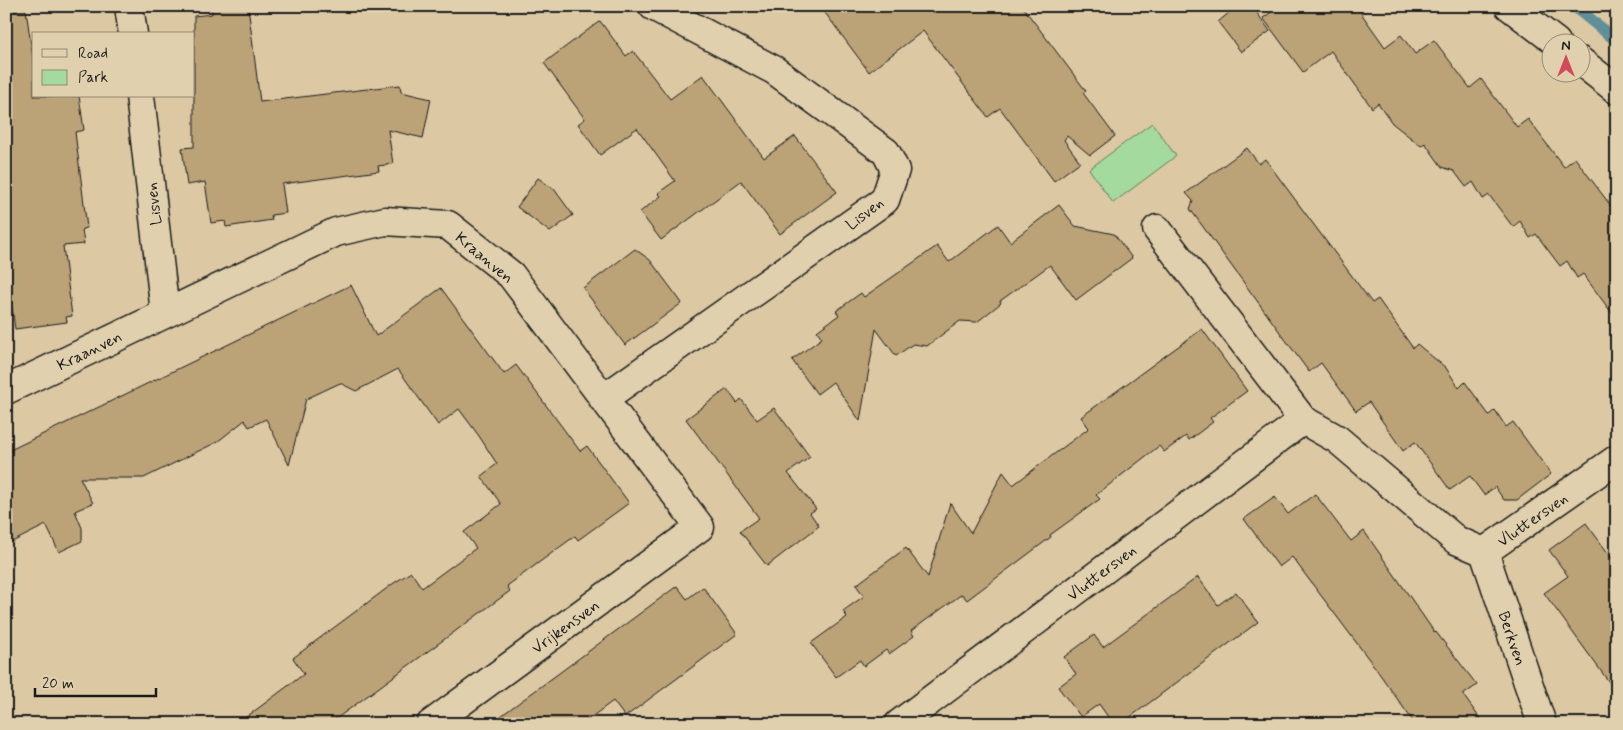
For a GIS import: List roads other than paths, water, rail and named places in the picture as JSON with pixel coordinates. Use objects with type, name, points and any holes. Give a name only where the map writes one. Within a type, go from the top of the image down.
[{"type":"street","points":[[129,6],[133,32]]},
{"type":"street","name":"Lisven","points":[[603,399],[885,200],[895,170],[886,152],[774,70],[653,6]]},
{"type":"street","points":[[1509,6],[1543,32]]},
{"type":"street","points":[[1590,70],[1617,90]]},
{"type":"street","name":"Lisven","points":[[140,98],[165,313]]},
{"type":"street","name":"Kraanven","points":[[6,390],[336,232],[386,222],[448,226],[511,275],[700,528]]},
{"type":"street","name":"Vluttersven","points":[[1157,229],[1303,420],[1337,439],[1456,540],[1484,552],[1617,458]]},
{"type":"street","name":"Vluttersven","points":[[900,724],[1303,420]]},
{"type":"street","name":"Vrijkensven","points":[[431,724],[700,528]]},
{"type":"street","name":"Berkven","points":[[1484,552],[1542,724]]},
{"type":"waterway","points":[[1574,6],[1617,41]]}]
